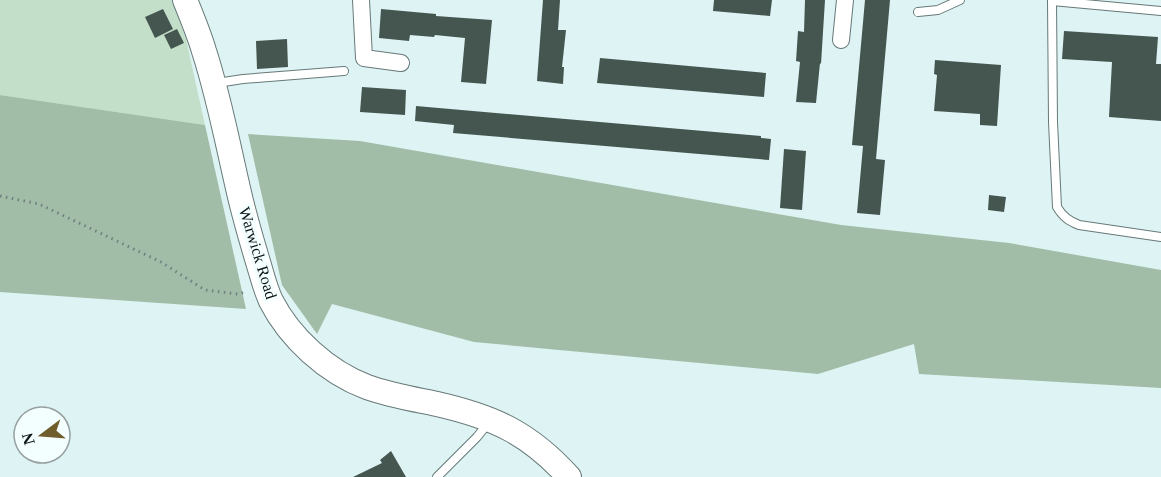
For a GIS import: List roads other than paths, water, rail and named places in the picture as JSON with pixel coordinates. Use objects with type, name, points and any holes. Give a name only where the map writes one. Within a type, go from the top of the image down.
[{"type":"street","name":"Warwick Road","points":[[186,0],[204,50],[245,217],[266,288],[284,322],[323,363],[342,375],[366,387],[471,412],[491,420],[533,443],[569,477]]},
{"type":"street","points":[[361,0],[364,58],[401,63]]},
{"type":"street","points":[[841,40],[845,0]]},
{"type":"lane","points":[[918,12],[938,10],[960,0]]},
{"type":"lane","points":[[1161,11],[1052,1],[1053,122],[1057,207],[1062,215],[1079,225],[1161,237]]},
{"type":"lane","points":[[213,83],[344,71]]},
{"type":"lane","points":[[437,477],[491,420]]}]
